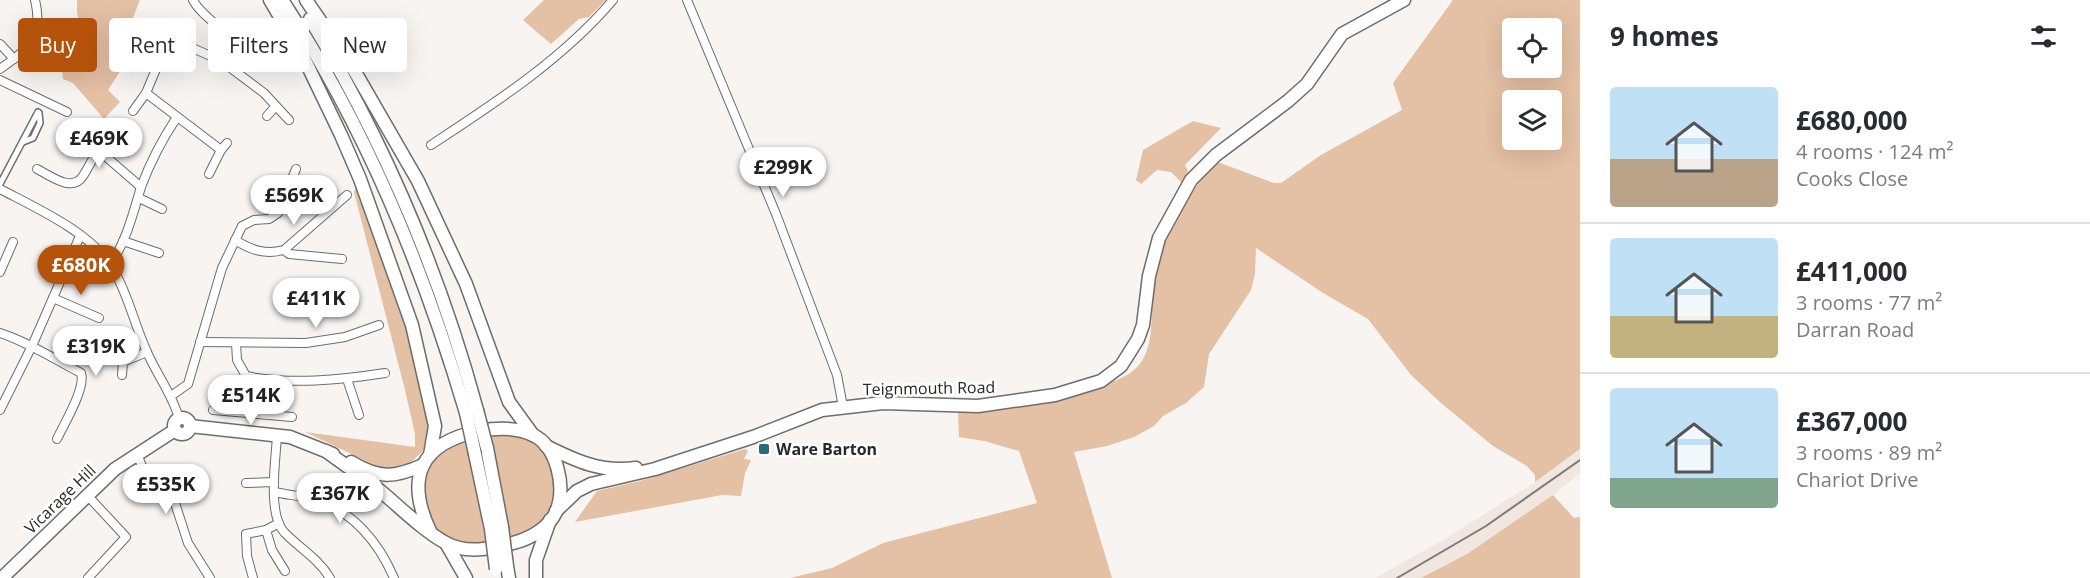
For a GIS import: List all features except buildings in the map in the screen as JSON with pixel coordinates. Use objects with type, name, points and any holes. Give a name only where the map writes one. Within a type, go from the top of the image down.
[{"type":"main road","points":[[270,0],[303,56],[341,135],[360,179],[412,325],[435,426],[427,460],[418,481],[417,496],[421,513],[430,531]]},
{"type":"main road","points":[[282,0],[340,96],[391,200],[471,411]]},
{"type":"main road","points":[[299,0],[352,91],[394,174],[416,224],[449,314],[481,451],[502,573]]},
{"type":"main road","points":[[306,0],[366,89],[418,182],[466,284],[508,402],[533,435],[546,446],[560,480],[553,516],[536,560],[536,578]]},
{"type":"main road","name":"Teignmouth Road","points":[[553,516],[577,491],[591,484],[634,474],[753,437],[822,410],[883,403],[978,406],[1055,395],[1101,381],[1121,366],[1138,339],[1154,254],[1159,238],[1182,192],[1216,155],[1307,84],[1335,43],[1351,28],[1404,0]]},
{"type":"main road","points":[[179,418],[187,419],[190,426],[184,434],[175,430],[174,423],[179,418]]},
{"type":"main road","points":[[190,426],[277,435],[298,440],[380,474],[398,475],[427,460],[449,440],[480,431],[508,429],[533,435]]},
{"type":"main road","name":"Vicarage Hill","points":[[2,578],[115,469],[175,430]]},
{"type":"main road","name":"Teignmouth Road","points":[[546,446],[581,464],[604,469],[661,465]]},
{"type":"main road","points":[[326,451],[446,543],[466,578]]},
{"type":"main road","points":[[446,543],[476,549],[510,544],[538,532],[553,516]]},
{"type":"street","points":[[0,69],[26,48],[39,25],[35,0]]},
{"type":"street","points":[[193,0],[208,19]]},
{"type":"street","points":[[431,145],[501,99],[584,31],[613,0]]},
{"type":"street","points":[[687,0],[776,214],[837,375],[843,407]]},
{"type":"street","points":[[0,44],[14,59]]},
{"type":"street","points":[[133,111],[146,93],[161,53],[169,46],[183,44],[208,55]]},
{"type":"street","points":[[236,72],[264,93],[289,120]]},
{"type":"street","points":[[0,80],[67,112]]},
{"type":"street","points":[[146,93],[220,150]]},
{"type":"street","points":[[267,116],[275,107]]},
{"type":"street","points":[[0,184],[38,112],[40,123],[33,138],[23,142]]},
{"type":"street","points":[[110,265],[123,241],[141,188],[165,135],[177,117]]},
{"type":"street","points":[[74,129],[141,188]]},
{"type":"street","points":[[209,174],[220,150],[227,143]]},
{"type":"street","points":[[38,169],[50,171],[68,184],[75,183],[82,178],[89,161],[98,152]]},
{"type":"street","points":[[171,396],[188,384],[222,268],[242,226],[254,220],[269,219],[278,213],[297,169]]},
{"type":"street","points":[[0,189],[48,215],[80,236],[97,249],[110,265],[124,291],[147,352],[171,396],[179,418]]},
{"type":"street","points":[[235,240],[252,250],[274,253],[284,250],[347,195]]},
{"type":"street","points":[[139,198],[162,209]]},
{"type":"street","points":[[0,409],[32,346],[80,236]]},
{"type":"street","points":[[123,241],[159,253]]},
{"type":"street","points":[[0,272],[14,242]]},
{"type":"street","points":[[284,250],[289,254],[342,259]]},
{"type":"street","points":[[53,298],[99,318]]},
{"type":"street","points":[[200,342],[306,343],[345,337],[379,325]]},
{"type":"street","points":[[0,333],[32,346],[42,354],[81,373],[83,379],[57,439]]},
{"type":"street","points":[[236,344],[237,360],[246,376],[271,381],[347,379],[386,373]]},
{"type":"street","points":[[122,375],[123,362],[147,352]]},
{"type":"street","points":[[347,379],[359,415]]},
{"type":"street","points":[[271,381],[273,416]]},
{"type":"street","points":[[213,410],[292,417]]},
{"type":"street","points":[[277,435],[274,492],[279,522],[282,530],[316,559],[330,578]]},
{"type":"street","points":[[137,454],[146,476],[173,497],[188,543],[210,578]]},
{"type":"street","points":[[246,483],[274,482]]},
{"type":"street","points":[[274,492],[313,499],[347,514],[368,535],[394,578]]},
{"type":"street","points":[[87,495],[126,537],[88,578]]},
{"type":"street","points":[[253,578],[247,556],[246,534],[266,530],[279,522]]},
{"type":"street","points":[[266,530],[272,550],[285,571]]},
{"type":"shaded area","points":[[77,0],[140,0],[133,18],[109,18],[109,72],[120,72],[108,90],[120,102],[104,119],[73,83],[63,79],[62,72],[97,72],[97,18],[78,18]]},
{"type":"shaded area","points":[[544,0],[606,0],[589,17],[579,19],[551,44],[523,20]]},
{"type":"shaded area","points":[[1453,0],[1580,0],[1580,449],[1535,482],[1535,475],[1527,466],[1493,446],[1411,375],[1368,319],[1323,293],[1256,248],[1255,274],[1251,290],[1209,354],[1204,387],[1186,403],[1163,416],[1154,426],[1134,437],[1107,446],[1074,452],[1112,578],[790,578],[832,568],[883,543],[1037,503],[1019,451],[959,437],[958,410],[1089,388],[1127,375],[1138,367],[1149,344],[1154,278],[1170,231],[1195,188],[1215,161],[1274,183],[1281,183],[1321,155],[1402,110],[1393,83]]},
{"type":"shaded area","points":[[1193,121],[1221,128],[1185,165],[1188,171],[1182,183],[1171,172],[1157,170],[1141,184],[1136,180],[1143,150]]},
{"type":"shaded area","points":[[358,183],[402,310],[428,427],[423,451],[409,464],[394,469],[379,467],[305,432],[415,447],[415,434],[405,390],[354,192]]},
{"type":"shaded area","points":[[507,432],[536,445],[549,462],[555,482],[555,493],[549,513],[540,524],[524,536],[490,544],[461,543],[442,534],[429,518],[423,496],[430,462],[446,447],[460,441]]},
{"type":"shaded area","points":[[745,449],[748,451],[744,459],[751,460],[745,473],[741,496],[722,495],[575,522],[597,491],[640,481]]},
{"type":"shaded area","points":[[1580,449],[1580,473],[1553,495],[1467,554],[1421,578],[1375,578],[1443,540],[1535,482]]},
{"type":"shaded area","points":[[1553,495],[1574,518],[1580,517],[1580,578],[1421,578],[1467,554]]},
{"type":"railway","points":[[1397,578],[1486,526],[1580,460]]},
{"type":"place","name":"Ware Barton","points":[[764,449]]}]
